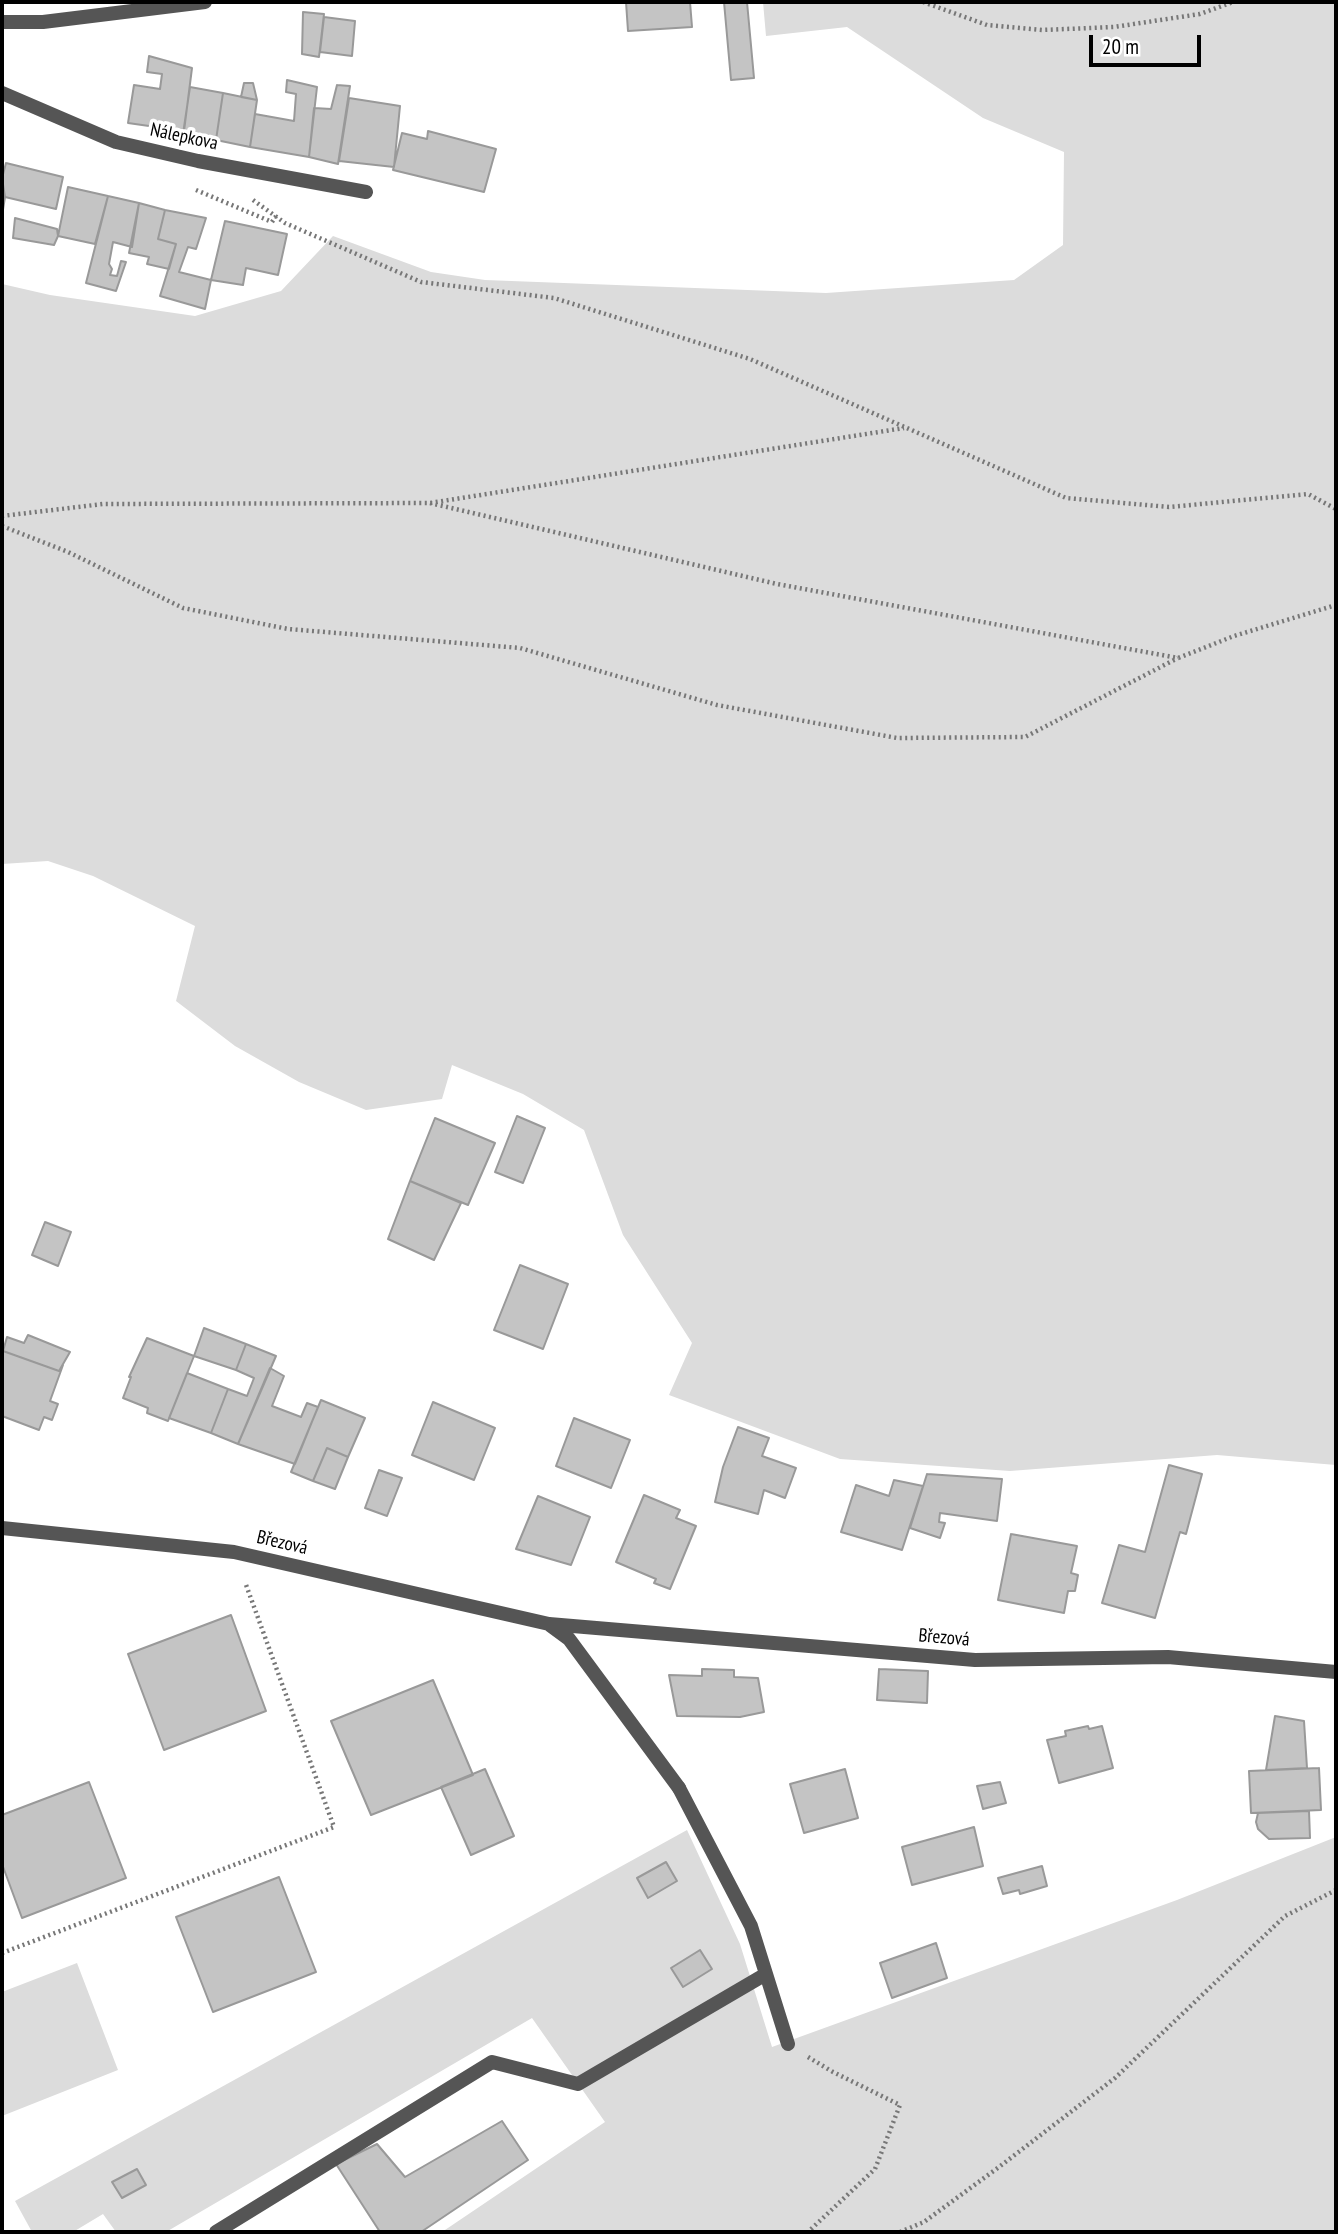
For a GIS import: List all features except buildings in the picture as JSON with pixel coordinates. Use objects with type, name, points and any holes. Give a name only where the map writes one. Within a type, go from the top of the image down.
[{"type":"street","points":[[2,22],[43,22],[205,2]]},
{"type":"street","name":"Nálepkova","points":[[2,93],[116,142],[366,192]]},
{"type":"street","name":"Březová","points":[[2,1528],[234,1552],[549,1624],[975,1660],[1168,1657],[1336,1672]]},
{"type":"street","name":"Březová","points":[[549,1624],[569,1639],[679,1788],[751,1926],[788,2044]]},
{"type":"street","points":[[216,2232],[492,2062],[578,2084],[766,1974]]},
{"type":"path","points":[[923,2],[987,24],[1042,30],[1126,25],[1200,14],[1233,2]]},
{"type":"path","points":[[243,192],[285,223],[421,282],[555,298],[751,359],[1066,498],[1169,507],[1308,494],[1336,509]]},
{"type":"path","points":[[2,516],[103,504],[430,503],[906,428]]},
{"type":"path","points":[[430,503],[777,584],[1178,657]]},
{"type":"path","points":[[2,526],[68,552],[183,608],[288,629],[520,648],[717,705],[897,738],[1025,737],[1178,657],[1234,636],[1336,605]]},
{"type":"path","points":[[2,1953],[334,1827],[234,1552]]},
{"type":"path","points":[[900,2232],[924,2222],[1115,2078],[1285,1916],[1336,1890]]},
{"type":"path","points":[[788,2044],[833,2073],[900,2105],[875,2169],[808,2232]]},
{"type":"shaded area","points":[[763,2],[1336,2],[1336,1465],[1217,1455],[1010,1471],[840,1459],[669,1395],[692,1343],[623,1235],[584,1130],[523,1094],[452,1065],[442,1099],[366,1110],[299,1082],[235,1046],[176,1001],[195,926],[93,876],[48,861],[2,864],[2,284],[50,295],[195,316],[281,291],[333,236],[431,272],[485,280],[826,293],[1014,280],[1063,245],[1064,152],[983,118],[847,27],[766,36]]},
{"type":"shaded area","points":[[687,1830],[740,1944],[772,2047],[1177,1900],[1336,1837],[1336,2232],[442,2232],[605,2122],[532,2018],[166,2232],[116,2232],[103,2214],[73,2232],[32,2232],[15,2201]]},
{"type":"shaded area","points":[[77,1963],[118,2070],[2,2116],[2,1992]]}]
